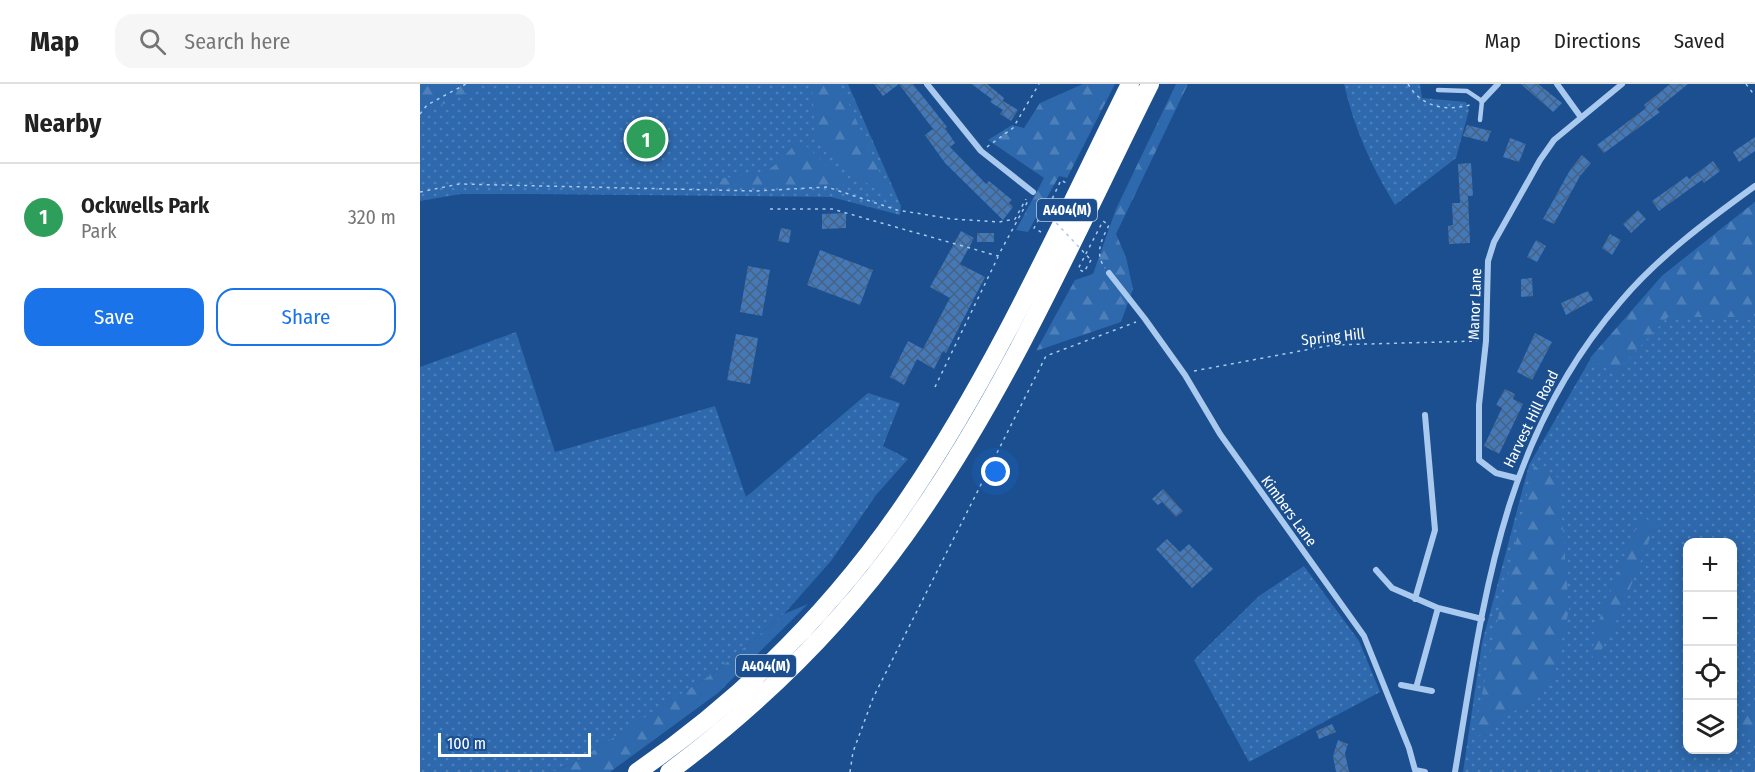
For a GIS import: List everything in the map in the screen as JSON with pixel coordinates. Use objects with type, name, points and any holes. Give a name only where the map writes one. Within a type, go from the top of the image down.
[{"type":"highway","name":"A404(M)","points":[[637,772],[710,717],[770,663],[844,584],[893,520],[939,453],[979,383],[1130,84]]},
{"type":"highway","name":"A404(M)","points":[[669,772],[736,718],[797,662],[853,601],[920,513],[965,443],[1010,363],[1150,84]]},
{"type":"street","points":[[927,84],[981,151],[1032,191]]},
{"type":"street","points":[[1482,101],[1498,84]]},
{"type":"street","points":[[1557,84],[1580,116]]},
{"type":"street","name":"Manor Lane","points":[[1516,478],[1496,473],[1479,460],[1479,405],[1486,340],[1488,261],[1494,242],[1540,160],[1554,140],[1580,116],[1622,84]]},
{"type":"street","name":"Harvest Hill Road","points":[[1455,772],[1497,546],[1516,478],[1544,415],[1572,365],[1622,299],[1654,267],[1755,186]]},
{"type":"street","name":"Kimbers Lane","points":[[1109,273],[1185,375],[1220,435],[1364,636],[1409,748],[1415,770],[1425,772]]},
{"type":"street","points":[[1415,599],[1435,531],[1425,415]]},
{"type":"street","points":[[1376,570],[1392,588],[1415,599],[1438,608],[1482,618]]},
{"type":"street","points":[[1416,688],[1438,608]]},
{"type":"street","points":[[1401,685],[1432,691]]},
{"type":"lane","points":[[1438,90],[1467,91],[1482,101],[1480,120]]},
{"type":"path","points":[[420,114],[427,105],[466,84]]},
{"type":"path","points":[[981,151],[1012,128],[1039,84]]},
{"type":"path","points":[[1408,84],[1417,99],[1430,105],[1464,107],[1482,101]]},
{"type":"path","points":[[1746,84],[1755,96]]},
{"type":"path","points":[[1067,184],[1061,180],[1046,212],[1083,252],[1091,260],[1084,272],[1078,268],[1083,259],[1088,250],[1103,221],[1109,225],[1099,244],[1100,261],[1109,273]]},
{"type":"path","points":[[420,192],[459,184],[756,191],[827,187],[897,210],[952,219],[999,222],[1015,219],[1032,191]]},
{"type":"path","points":[[1032,191],[1044,210],[1034,228],[1041,232]]},
{"type":"path","points":[[936,387],[998,256],[1032,191]]},
{"type":"path","points":[[770,209],[832,209],[998,256]]},
{"type":"path","points":[[1046,222],[1052,213]]},
{"type":"path","points":[[850,772],[854,752],[873,698],[1046,356],[1145,319]]},
{"type":"path","name":"Spring Hill","points":[[1185,375],[1202,368],[1332,345],[1486,340]]},
{"type":"green space","points":[[420,84],[848,84],[901,206],[900,215],[831,197],[461,194],[420,201]]},
{"type":"green space","points":[[420,84],[484,84],[420,116]]},
{"type":"green space","points":[[812,84],[840,84],[892,200],[855,175],[815,135]]},
{"type":"green space","points":[[1083,84],[1115,84],[1067,178],[1059,176],[1028,232],[1016,230],[1044,178],[988,140],[1012,125],[1024,128],[1040,103]]},
{"type":"green space","points":[[1176,84],[1188,84],[1116,234],[1126,257],[1133,289],[1121,322],[1036,351],[1075,280],[1093,274],[1116,209]]},
{"type":"green space","points":[[1344,84],[1420,84],[1422,98],[1466,102],[1469,110],[1456,158],[1395,205],[1364,146]]},
{"type":"green space","points":[[797,142],[804,144],[847,184],[752,187],[711,184],[715,179],[764,173],[779,162]]},
{"type":"green space","points":[[1755,202],[1755,772],[1463,772],[1482,643],[1529,465],[1591,358],[1662,276]]},
{"type":"green space","points":[[1755,202],[1755,312],[1750,317],[1668,317],[1614,374],[1590,358],[1662,276]]},
{"type":"green space","points":[[516,332],[555,452],[715,406],[746,497],[868,393],[900,403],[883,446],[908,459],[876,495],[831,561],[784,614],[715,672],[642,720],[574,763],[553,772],[420,772],[420,367]]},
{"type":"green space","points":[[1534,466],[1559,478],[1569,609],[1552,685],[1473,740],[1493,639]]},
{"type":"green space","points":[[1641,515],[1655,525],[1619,616],[1592,668],[1594,633]]},
{"type":"green space","points":[[1304,566],[1359,641],[1380,692],[1249,762],[1194,660],[1259,596]]},
{"type":"green space","points":[[808,604],[718,693],[610,772],[553,772],[574,763],[715,672],[784,614]]},
{"type":"green space","points":[[1755,705],[1755,740],[1737,728],[1737,721]]},
{"type":"building","points":[[874,84],[899,84],[883,96]]},
{"type":"building","points":[[899,84],[913,84],[947,127],[945,128],[955,143],[950,147],[986,184],[989,181],[1012,200],[1009,203],[1013,207],[1003,220],[945,163],[925,135],[933,129]]},
{"type":"building","points":[[971,84],[987,84],[1004,98],[1003,101],[1018,110],[1011,121],[1000,114],[1003,110],[990,102],[992,99]]},
{"type":"building","points":[[1521,84],[1538,84],[1562,103],[1553,112]]},
{"type":"building","points":[[1670,84],[1688,84],[1657,109],[1660,112],[1604,153],[1597,145],[1646,108],[1644,105]]},
{"type":"building","points":[[1467,125],[1491,131],[1487,142],[1463,136]]},
{"type":"building","points":[[1755,137],[1755,151],[1739,162],[1733,152]]},
{"type":"building","points":[[1510,138],[1526,144],[1519,162],[1503,157]]},
{"type":"building","points":[[1582,155],[1591,163],[1580,176],[1554,224],[1543,219],[1570,170]]},
{"type":"building","points":[[1713,161],[1720,171],[1704,183],[1702,180],[1659,211],[1652,201],[1687,176],[1689,179]]},
{"type":"building","points":[[1471,163],[1473,196],[1468,196],[1470,243],[1449,244],[1448,226],[1453,225],[1452,203],[1460,203],[1458,164]]},
{"type":"building","points":[[1638,210],[1646,219],[1631,233],[1623,224]]},
{"type":"building","points":[[846,213],[846,228],[822,229],[822,214]]},
{"type":"building","points":[[781,228],[791,230],[789,243],[778,241]]},
{"type":"building","points":[[961,231],[974,238],[960,264],[985,277],[946,353],[943,351],[934,369],[917,359],[904,385],[890,377],[908,341],[923,349],[950,298],[930,287]]},
{"type":"building","points":[[977,233],[994,233],[994,242],[977,242]]},
{"type":"building","points":[[1610,234],[1621,240],[1612,255],[1602,248]]},
{"type":"building","points":[[1536,240],[1546,246],[1537,262],[1527,257]]},
{"type":"building","points":[[820,250],[873,270],[860,305],[807,285]]},
{"type":"building","points":[[748,266],[770,270],[762,316],[740,312]]},
{"type":"building","points":[[1532,278],[1533,296],[1521,297],[1521,279]]},
{"type":"building","points":[[1588,291],[1593,300],[1566,315],[1561,303]]},
{"type":"building","points":[[1535,333],[1552,342],[1532,380],[1517,372]]},
{"type":"building","points":[[736,334],[758,338],[750,384],[727,380]]},
{"type":"building","points":[[1505,389],[1515,394],[1513,399],[1523,404],[1499,454],[1484,446],[1502,408],[1496,405]]},
{"type":"building","points":[[1163,489],[1183,511],[1176,517],[1162,502],[1158,505],[1152,499]]},
{"type":"building","points":[[1167,539],[1180,552],[1189,544],[1213,569],[1192,588],[1156,549]]},
{"type":"building","points":[[1332,724],[1336,732],[1319,739],[1316,731]]},
{"type":"building","points":[[1338,740],[1348,744],[1345,753],[1349,772],[1336,772],[1333,756]]},
{"type":"place","name":"Ockwells Park","points":[[646,139]]}]
